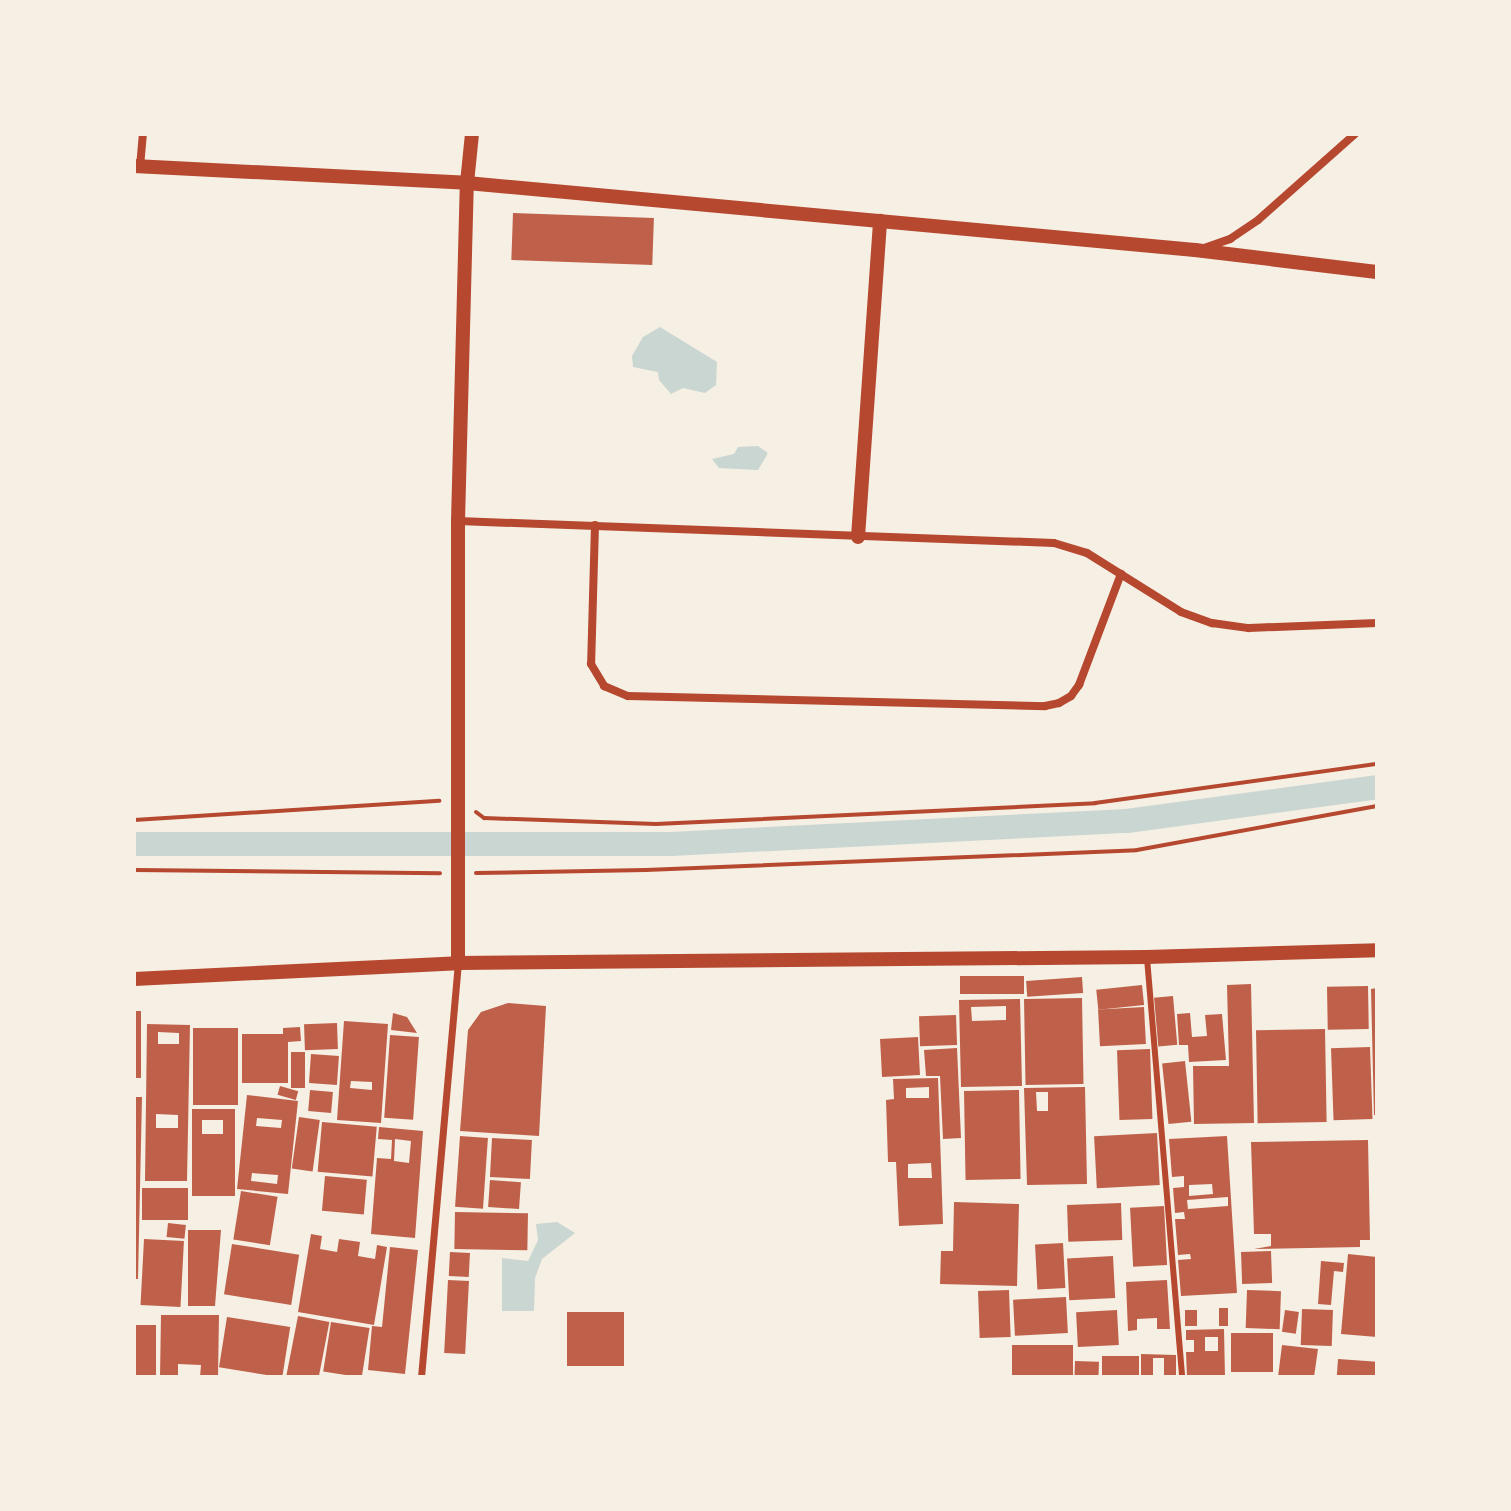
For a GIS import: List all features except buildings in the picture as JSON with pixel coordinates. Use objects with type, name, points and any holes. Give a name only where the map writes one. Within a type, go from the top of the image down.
[{"type":"street","points":[[143,134],[137,166],[467,183],[1195,250],[1377,272]]},
{"type":"street","points":[[421,1377],[458,963],[458,521],[467,183],[472,134]]},
{"type":"street","points":[[1195,250],[1230,239],[1258,220],[1355,134]]},
{"type":"street","points":[[858,537],[880,221]]},
{"type":"street","points":[[458,521],[1054,543],[1087,553],[1181,612],[1212,623],[1249,628],[1377,623]]},
{"type":"street","points":[[595,525],[591,664],[604,686],[628,696],[1045,706],[1059,703],[1071,696],[1079,685],[1121,574]]},
{"type":"street","points":[[134,979],[458,963],[1147,957],[1377,950]]},
{"type":"lane","points":[[1147,957],[1182,1377]]},
{"type":"path","points":[[134,820],[458,799],[484,818],[656,824],[1095,803],[1377,764]]},
{"type":"path","points":[[134,870],[458,874],[646,870],[1137,850],[1377,806]]},
{"type":"shaded area","points":[[660,327],[717,362],[716,385],[705,393],[683,388],[671,394],[659,380],[658,372],[633,367],[632,356],[643,337]]},
{"type":"shaded area","points":[[758,446],[768,453],[758,470],[719,468],[712,459],[734,454],[738,447]]},
{"type":"shaded area","points":[[557,1222],[575,1233],[542,1259],[535,1278],[534,1311],[502,1311],[502,1258],[528,1261],[538,1240],[536,1224]]},
{"type":"waterway","points":[[134,844],[671,844],[1127,821],[1377,787]]}]
